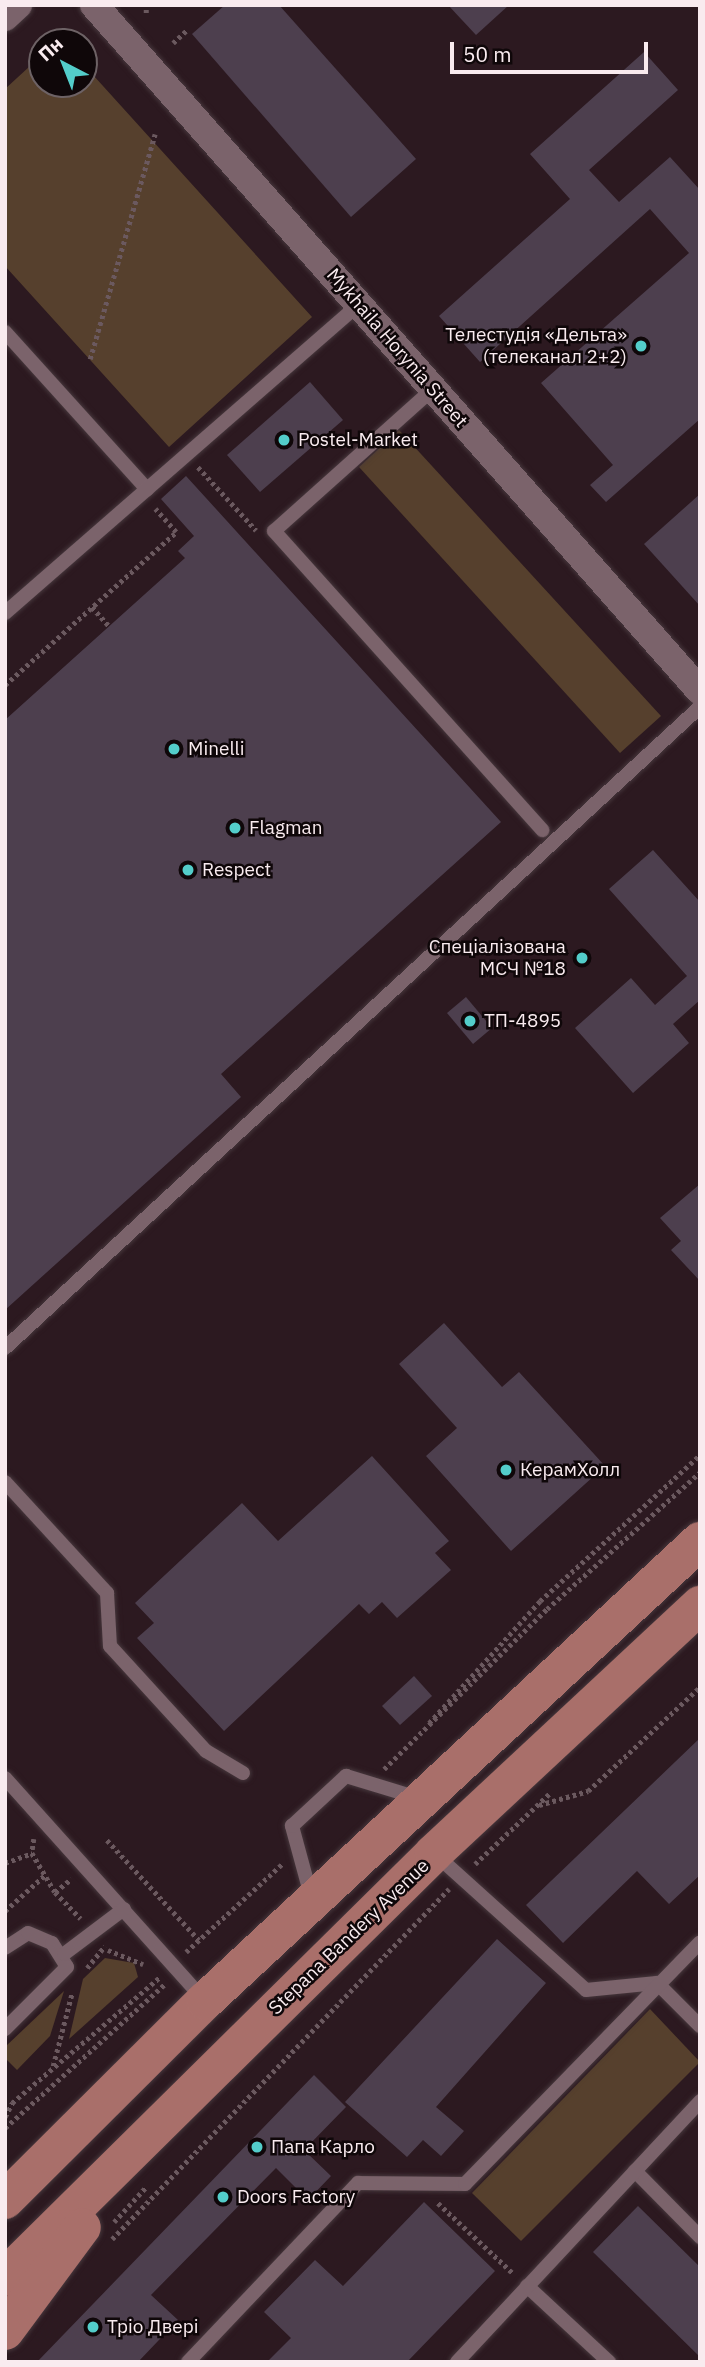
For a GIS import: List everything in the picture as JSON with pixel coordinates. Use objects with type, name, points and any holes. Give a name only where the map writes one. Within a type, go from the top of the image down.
[{"type":"main road","points":[[5,2200],[73,2129],[205,2001],[700,1541]]},
{"type":"main road","name":"Stepana Bandery Avenue","points":[[5,2277],[151,2132],[451,1867],[700,1605]]},
{"type":"main road","points":[[5,2178],[73,2129]]},
{"type":"main road","points":[[5,2331],[151,2132]]},
{"type":"street","points":[[5,17],[18,5]]},
{"type":"street","name":"Mykhaila Horynia Street","points":[[94,5],[700,691]]},
{"type":"lane","points":[[5,613],[358,304]]},
{"type":"lane","points":[[5,332],[147,489]]},
{"type":"lane","points":[[433,389],[274,531],[542,830]]},
{"type":"lane","points":[[5,1348],[700,707]]},
{"type":"lane","points":[[5,1482],[107,1592],[110,1646],[206,1751],[243,1773]]},
{"type":"lane","points":[[313,1901],[292,1826],[346,1776],[422,1799]]},
{"type":"lane","points":[[5,1778],[205,2001]]},
{"type":"lane","points":[[451,1867],[586,1990],[657,1983]]},
{"type":"lane","points":[[64,1954],[124,1909]]},
{"type":"lane","points":[[5,1948],[28,1933],[64,1954]]},
{"type":"lane","points":[[188,2362],[358,2183],[465,2184],[657,1983],[700,1942]]},
{"type":"lane","points":[[5,2029],[64,1976],[64,1954]]},
{"type":"lane","points":[[657,1983],[700,2026]]},
{"type":"lane","points":[[457,2362],[700,2101]]},
{"type":"lane","points":[[635,2171],[700,2237]]},
{"type":"lane","points":[[527,2286],[609,2362]]},
{"type":"path","points":[[146,5],[146,13]]},
{"type":"path","points":[[173,43],[187,30]]},
{"type":"path","points":[[90,359],[155,134]]},
{"type":"path","points":[[5,685],[176,533]]},
{"type":"path","points":[[92,607],[109,626]]},
{"type":"path","points":[[700,1455],[540,1601],[405,1750],[547,1609],[700,1472]]},
{"type":"path","points":[[106,2248],[451,1867],[517,1811],[587,1791],[700,1687]]},
{"type":"path","points":[[396,1929],[451,1867],[537,1805],[559,1784]]},
{"type":"path","points":[[107,1840],[200,1940]]},
{"type":"path","points":[[5,1863],[33,1853]]},
{"type":"path","points":[[5,1911],[46,1874]]},
{"type":"path","points":[[55,1892],[74,1877]]},
{"type":"path","points":[[5,2128],[176,1968],[200,1940]]},
{"type":"path","points":[[5,2117],[32,2085],[155,1981],[176,1968],[200,1940]]},
{"type":"path","points":[[108,1950],[145,1965],[155,1981]]},
{"type":"path","points":[[100,2239],[155,2177]]},
{"type":"path","points":[[417,2184],[527,2286]]},
{"type":"shaded area","points":[[28,68],[28,98],[98,98],[98,80],[312,317],[169,447],[5,266],[5,89]]},
{"type":"shaded area","points":[[399,430],[661,716],[620,753],[359,467]]},
{"type":"shaded area","points":[[105,1958],[134,1963],[138,1977],[69,2039],[83,1979]]},
{"type":"shaded area","points":[[64,1991],[50,2036],[17,2070],[5,2058],[5,2047]]},
{"type":"shaded area","points":[[650,2009],[700,2062],[521,2241],[472,2193]]},
{"type":"building","points":[[225,5],[279,5],[416,159],[351,217],[192,34]]},
{"type":"building","points":[[448,5],[509,5],[476,35]]},
{"type":"building","points":[[644,52],[678,90],[589,170],[619,202],[670,157],[700,190],[700,419],[606,502],[590,485],[613,465],[541,383],[689,253],[650,209],[480,362],[439,316],[570,199],[530,154]]},
{"type":"building","points":[[310,382],[343,420],[260,492],[227,455]]},
{"type":"building","points":[[186,476],[501,822],[221,1074],[241,1097],[5,1310],[5,720],[185,558],[178,551],[194,536],[161,499]]},
{"type":"building","points":[[700,494],[700,606],[644,544]]},
{"type":"building","points":[[653,850],[700,902],[700,1000],[673,1024],[689,1043],[633,1093],[575,1028],[631,978],[655,1005],[687,976],[609,889]]},
{"type":"building","name":"ТП-4895","points":[[466,997],[492,1028],[473,1044],[447,1013]]},
{"type":"building","points":[[700,1184],[700,1281],[671,1250],[681,1241],[660,1218]]},
{"type":"building","points":[[444,1323],[502,1387],[519,1372],[605,1466],[511,1551],[426,1456],[457,1428],[399,1364]]},
{"type":"building","points":[[372,1456],[449,1541],[435,1553],[451,1570],[397,1618],[382,1602],[369,1614],[359,1604],[224,1731],[137,1638],[154,1623],[135,1603],[242,1503],[278,1541]]},
{"type":"building","points":[[414,1676],[432,1696],[400,1725],[382,1706]]},
{"type":"building","points":[[700,1738],[700,1875],[669,1904],[637,1871],[563,1943],[526,1905]]},
{"type":"building","points":[[497,1939],[546,1983],[436,2107],[464,2131],[441,2156],[423,2140],[407,2157],[345,2102]]},
{"type":"building","points":[[314,2075],[346,2107],[304,2150],[331,2176],[308,2200],[276,2168],[151,2295],[178,2320],[138,2362],[37,2362]]},
{"type":"building","points":[[424,2202],[495,2271],[407,2362],[267,2362],[291,2338],[264,2312],[315,2260],[343,2286]]},
{"type":"building","points":[[638,2206],[700,2267],[700,2357],[593,2252]]},
{"type":"place","name":"Телестудія «Дельта» (телеканал 2+2)","points":[[641,346]]},
{"type":"place","name":"Postel-Market","points":[[284,440]]},
{"type":"place","name":"Minelli","points":[[174,749]]},
{"type":"place","name":"Flagman","points":[[235,828]]},
{"type":"place","name":"Respect","points":[[188,870]]},
{"type":"place","name":"Спеціалізована МСЧ №18","points":[[582,958]]},
{"type":"place","name":"ТП-4895","points":[[470,1021]]},
{"type":"place","name":"КерамХолл","points":[[506,1470]]},
{"type":"place","name":"Папа Карло","points":[[257,2147]]},
{"type":"place","name":"Doors Factory","points":[[223,2197]]},
{"type":"place","name":"Тріо Двері","points":[[93,2327]]}]
